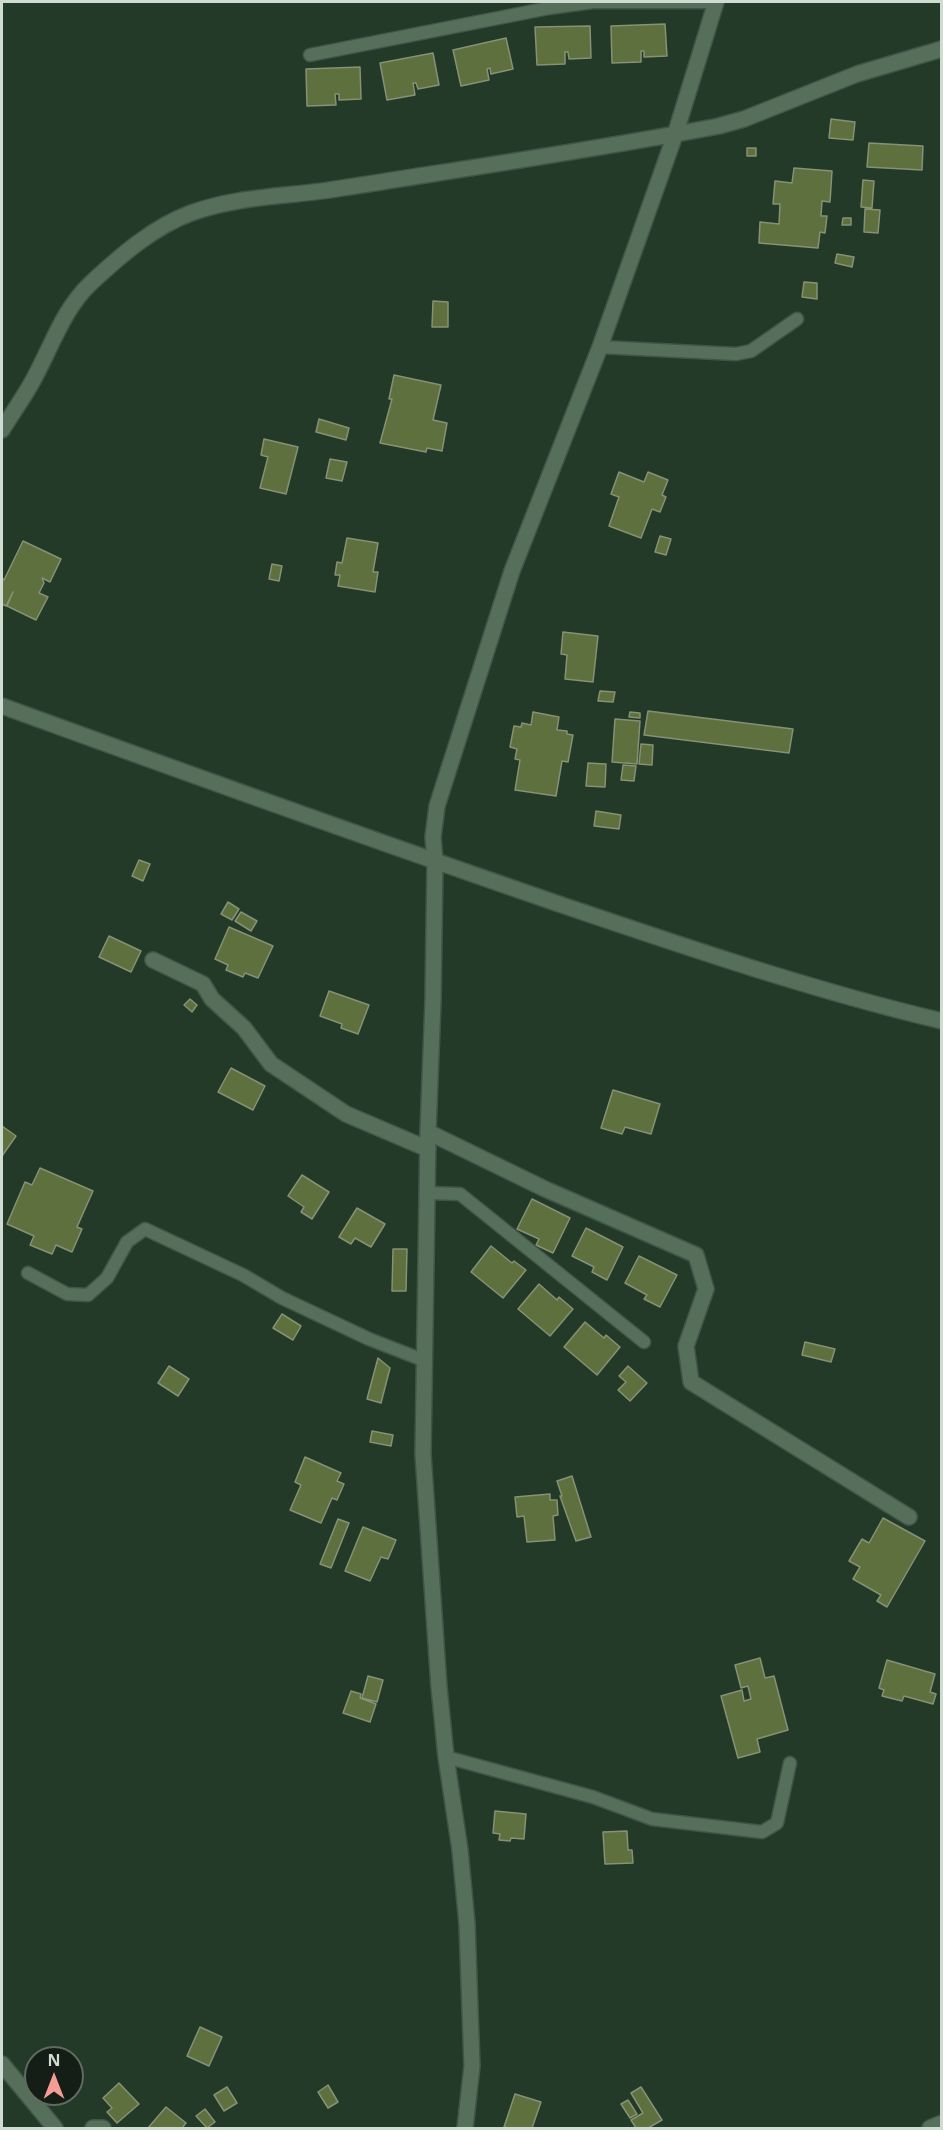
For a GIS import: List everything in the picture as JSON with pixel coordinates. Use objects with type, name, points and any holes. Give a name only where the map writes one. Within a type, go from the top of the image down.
[{"type":"street","points":[[465,2128],[472,2066],[467,1924],[460,1850],[446,1757],[429,1567],[423,1454],[428,1132],[434,1000],[435,862],[433,837],[436,806],[512,571],[600,346],[675,135],[716,2]]},
{"type":"street","points":[[2,430],[31,385],[77,297],[139,242],[165,225],[188,214],[221,202],[329,190],[675,135],[744,119],[831,83],[942,49]]},
{"type":"street","points":[[2,706],[435,862],[660,938],[870,1004],[942,1021]]},
{"type":"street","points":[[153,960],[203,984],[212,999],[244,1028],[271,1064],[346,1114],[428,1149]]},
{"type":"street","points":[[428,1132],[545,1189],[696,1255],[706,1289],[686,1346],[691,1382],[909,1517]]},
{"type":"street","points":[[2,2064],[55,2128]]},
{"type":"street","points":[[930,2128],[942,2123]]},
{"type":"street","points":[[93,2128],[103,2128]]},
{"type":"lane","points":[[310,55],[549,8],[593,2],[716,2]]},
{"type":"lane","points":[[600,346],[736,354],[751,351],[797,320]]},
{"type":"lane","points":[[428,1193],[460,1194],[644,1342]]},
{"type":"lane","points":[[28,1273],[67,1294],[88,1295],[107,1278],[127,1242],[145,1229],[243,1275],[282,1298],[369,1339],[423,1360]]},
{"type":"lane","points":[[446,1757],[593,1797],[652,1819],[762,1832],[777,1823],[790,1763]]},
{"type":"building","points":[[665,24],[667,56],[644,57],[644,51],[641,51],[641,62],[612,63],[611,26]]},
{"type":"building","points":[[590,26],[591,58],[569,59],[568,52],[565,52],[565,64],[537,65],[535,27]]},
{"type":"building","points":[[506,38],[513,69],[491,74],[490,68],[487,69],[489,80],[461,86],[453,50]]},
{"type":"building","points":[[433,53],[439,85],[418,89],[416,83],[413,83],[415,95],[387,100],[380,63]]},
{"type":"building","points":[[360,67],[361,99],[339,100],[339,94],[335,94],[336,105],[307,106],[306,69]]},
{"type":"building","points":[[831,119],[855,122],[853,140],[829,138]]},
{"type":"building","points":[[869,143],[923,146],[922,170],[867,167]]},
{"type":"building","points":[[747,148],[756,148],[756,156],[747,156]]},
{"type":"building","points":[[794,168],[832,171],[830,202],[822,201],[821,216],[827,216],[825,233],[820,232],[818,248],[759,243],[760,222],[779,224],[780,204],[773,204],[775,181],[792,183]]},
{"type":"building","points":[[863,180],[874,181],[872,208],[861,207]]},
{"type":"building","points":[[865,209],[880,210],[878,233],[864,232]]},
{"type":"building","points":[[843,218],[851,218],[851,225],[842,225]]},
{"type":"building","points":[[837,254],[854,257],[852,267],[835,263]]},
{"type":"building","points":[[804,282],[817,283],[817,299],[802,297]]},
{"type":"building","points":[[433,301],[448,302],[448,327],[432,327]]},
{"type":"building","points":[[394,375],[441,385],[433,420],[447,423],[442,451],[427,448],[426,452],[380,443],[392,399],[389,399]]},
{"type":"building","points":[[319,419],[349,428],[346,440],[316,432]]},
{"type":"building","points":[[264,439],[298,447],[286,494],[260,488],[268,457],[261,455]]},
{"type":"building","points":[[330,459],[347,462],[342,481],[326,478]]},
{"type":"building","points":[[619,472],[644,482],[648,472],[668,480],[662,495],[666,497],[660,512],[652,509],[641,538],[609,526],[619,497],[611,494]]},
{"type":"building","points":[[660,536],[671,539],[666,555],[655,552]]},
{"type":"building","points":[[347,538],[378,543],[373,572],[378,572],[375,592],[338,586],[340,575],[335,575],[337,562],[342,563]]},
{"type":"building","points":[[23,541],[61,559],[50,582],[42,578],[44,583],[39,593],[48,597],[36,620],[7,606],[13,592],[6,606],[2,604],[2,578],[4,580]]},
{"type":"building","points":[[272,564],[282,566],[279,581],[269,579]]},
{"type":"building","points":[[563,632],[598,636],[593,682],[565,679],[567,655],[561,654]]},
{"type":"building","points":[[600,691],[615,692],[613,702],[598,701]]},
{"type":"building","points":[[648,711],[793,729],[789,753],[644,735]]},
{"type":"building","points":[[533,712],[559,717],[557,730],[567,731],[567,734],[573,735],[568,762],[562,761],[556,796],[515,790],[520,760],[515,759],[517,749],[510,747],[514,726],[521,727],[522,723],[531,725]]},
{"type":"building","points":[[630,712],[640,713],[640,718],[629,717]]},
{"type":"building","points":[[615,719],[640,721],[637,764],[612,762]]},
{"type":"building","points":[[641,744],[653,745],[652,765],[639,764]]},
{"type":"building","points":[[588,763],[606,764],[605,787],[586,786]]},
{"type":"building","points":[[623,765],[636,766],[634,781],[621,780]]},
{"type":"building","points":[[596,811],[621,815],[619,829],[594,826]]},
{"type":"building","points":[[139,860],[150,864],[143,881],[132,876]]},
{"type":"building","points":[[228,902],[239,909],[232,920],[221,914]]},
{"type":"building","points":[[241,912],[257,921],[251,931],[235,921]]},
{"type":"building","points":[[229,927],[273,946],[258,978],[245,973],[243,977],[226,970],[228,965],[215,959]]},
{"type":"building","points":[[109,936],[141,951],[131,972],[99,957]]},
{"type":"building","points":[[329,991],[369,1005],[358,1034],[341,1028],[342,1024],[320,1016]]},
{"type":"building","points":[[190,999],[197,1005],[192,1012],[184,1005]]},
{"type":"building","points":[[231,1068],[265,1086],[253,1110],[218,1092]]},
{"type":"building","points":[[613,1090],[660,1104],[651,1134],[625,1127],[622,1134],[601,1128]]},
{"type":"building","points":[[2,1126],[16,1136],[2,1156]]},
{"type":"building","points":[[40,1168],[93,1191],[77,1227],[82,1229],[72,1252],[56,1245],[52,1254],[30,1245],[34,1236],[7,1224],[25,1182],[32,1185]]},
{"type":"building","points":[[302,1175],[329,1192],[312,1219],[301,1212],[304,1207],[288,1196]]},
{"type":"building","points":[[532,1199],[570,1218],[553,1253],[536,1245],[539,1239],[517,1229]]},
{"type":"building","points":[[357,1208],[385,1224],[371,1247],[355,1238],[351,1244],[339,1237]]},
{"type":"building","points":[[586,1228],[623,1247],[607,1280],[592,1272],[594,1267],[572,1256]]},
{"type":"building","points":[[491,1246],[512,1263],[514,1261],[526,1270],[503,1298],[471,1272]]},
{"type":"building","points":[[393,1249],[407,1249],[406,1291],[392,1291]]},
{"type":"building","points":[[639,1256],[677,1275],[660,1307],[644,1299],[647,1295],[625,1283]]},
{"type":"building","points":[[539,1284],[557,1300],[559,1297],[573,1309],[550,1336],[518,1309]]},
{"type":"building","points":[[282,1314],[301,1326],[293,1340],[273,1328]]},
{"type":"building","points":[[585,1322],[604,1338],[606,1335],[620,1347],[597,1375],[564,1347]]},
{"type":"building","points":[[805,1342],[835,1349],[831,1362],[802,1355]]},
{"type":"building","points":[[378,1358],[390,1368],[381,1403],[367,1399]]},
{"type":"building","points":[[169,1366],[189,1379],[178,1396],[158,1383]]},
{"type":"building","points":[[628,1366],[647,1383],[630,1401],[618,1390],[626,1382],[619,1376]]},
{"type":"building","points":[[372,1431],[393,1435],[391,1446],[370,1442]]},
{"type":"building","points":[[305,1457],[341,1473],[337,1481],[344,1484],[337,1500],[332,1498],[321,1523],[290,1510],[301,1485],[295,1482]]},
{"type":"building","points":[[572,1476],[591,1537],[576,1541],[557,1481]]},
{"type":"building","points":[[550,1494],[550,1500],[557,1500],[558,1515],[553,1516],[555,1540],[527,1542],[524,1516],[517,1517],[515,1497]]},
{"type":"building","points":[[883,1518],[925,1541],[887,1607],[877,1601],[881,1595],[853,1579],[860,1567],[849,1561],[862,1539],[869,1543]]},
{"type":"building","points":[[338,1519],[349,1523],[331,1568],[320,1564]]},
{"type":"building","points":[[363,1527],[396,1540],[388,1559],[381,1557],[370,1581],[345,1571]]},
{"type":"building","points":[[760,1658],[765,1678],[774,1676],[788,1730],[757,1739],[760,1752],[738,1758],[721,1696],[742,1690],[744,1701],[751,1699],[748,1686],[741,1688],[735,1665]]},
{"type":"building","points":[[887,1660],[935,1674],[930,1692],[936,1694],[933,1704],[904,1696],[902,1701],[882,1696],[884,1690],[879,1688]]},
{"type":"building","points":[[368,1676],[383,1680],[377,1702],[362,1698]]},
{"type":"building","points":[[351,1691],[361,1694],[360,1698],[376,1704],[370,1722],[343,1713]]},
{"type":"building","points":[[495,1811],[526,1814],[524,1839],[499,1840],[500,1834],[493,1833]]},
{"type":"building","points":[[627,1831],[628,1850],[632,1850],[633,1863],[605,1864],[603,1832]]},
{"type":"building","points":[[200,2027],[222,2037],[209,2066],[187,2056]]},
{"type":"building","points":[[119,2083],[139,2104],[117,2123],[107,2112],[112,2108],[103,2098]]},
{"type":"building","points":[[328,2085],[338,2102],[328,2108],[318,2092]]},
{"type":"building","points":[[227,2087],[237,2103],[224,2111],[214,2095]]},
{"type":"building","points":[[641,2087],[662,2120],[648,2128],[636,2128],[631,2120],[643,2113],[631,2093]]},
{"type":"building","points":[[515,2094],[541,2102],[532,2128],[504,2127]]},
{"type":"building","points":[[628,2100],[637,2114],[630,2118],[621,2104]]},
{"type":"building","points":[[166,2107],[186,2123],[182,2128],[148,2128]]},
{"type":"building","points":[[205,2109],[215,2122],[207,2128],[196,2116]]}]
